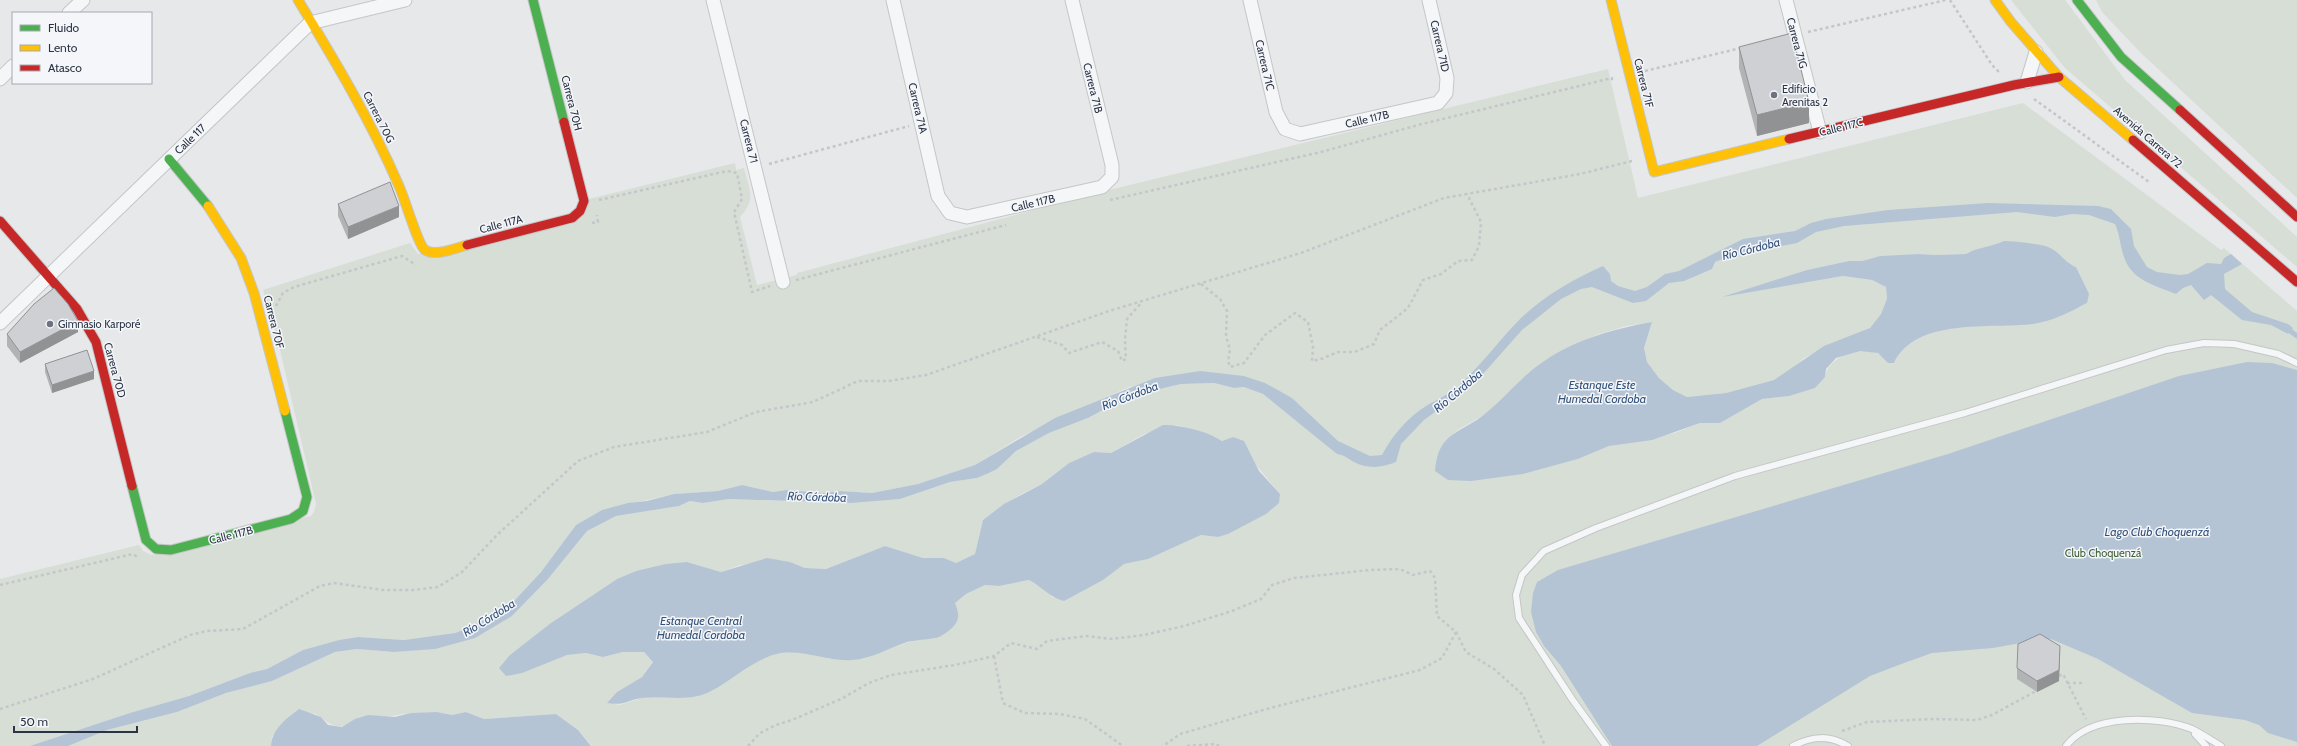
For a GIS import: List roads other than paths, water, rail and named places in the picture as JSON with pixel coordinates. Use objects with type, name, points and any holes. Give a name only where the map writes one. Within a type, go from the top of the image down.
[{"type":"main road","name":"Carrera 70G","points":[[298,0],[310,23],[346,78],[385,154],[407,204],[420,244],[426,251]]},
{"type":"main road","name":"Carrera 70H","points":[[534,0],[584,201],[580,211]]},
{"type":"main road","name":"Carrera 71F","points":[[1611,0],[1654,172]]},
{"type":"main road","name":"Avenida Carrera 72","points":[[1995,0],[2036,52],[2059,77],[2297,282]]},
{"type":"main road","points":[[2077,0],[2092,22],[2120,57],[2297,217]]},
{"type":"main road","name":"Calle 117C","points":[[1654,172],[2020,84],[2059,77]]},
{"type":"main road","name":"Carrera 70F","points":[[169,159],[206,203],[240,258],[254,293],[306,497],[303,511]]},
{"type":"main road","name":"Calle 117A","points":[[426,251],[436,253],[542,226],[572,218],[580,211]]},
{"type":"main road","name":"Carrera 70D","points":[[0,221],[49,275],[77,309],[96,342],[146,540],[156,550]]},
{"type":"main road","name":"Calle 117B","points":[[156,550],[171,550],[291,519],[303,511]]},
{"type":"street","points":[[70,12],[83,0]]},
{"type":"street","points":[[310,23],[405,0]]},
{"type":"street","name":"Carrera 71","points":[[714,0],[782,282]]},
{"type":"street","name":"Carrera 71A","points":[[893,0],[938,196],[950,213]]},
{"type":"street","name":"Carrera 71B","points":[[1072,0],[1112,165],[1112,177]]},
{"type":"street","name":"Carrera 71C","points":[[1250,0],[1276,112],[1285,129]]},
{"type":"street","name":"Carrera 71D","points":[[1429,0],[1447,78],[1446,93]]},
{"type":"street","name":"Carrera 71G","points":[[1786,0],[1820,132]]},
{"type":"street","name":"Calle 117","points":[[0,323],[310,23]]},
{"type":"street","points":[[2020,84],[2036,52]]},
{"type":"street","points":[[0,79],[12,67]]},
{"type":"street","name":"Calle 117B","points":[[1285,129],[1300,134],[1438,103],[1446,93]]},
{"type":"street","name":"Calle 117B","points":[[950,213],[967,217],[1087,191],[1102,187],[1112,177]]},
{"type":"lane","points":[[1606,746],[1567,693],[1519,618],[1516,596],[1522,575],[1544,551],[1603,525],[1735,476],[1965,413],[2166,350],[2204,343],[2234,344],[2278,354],[2297,363]]},
{"type":"lane","points":[[2066,746],[2074,737],[2090,727],[2103,723],[2127,721],[2164,722],[2192,729],[2221,746]]},
{"type":"lane","points":[[2192,729],[2206,746]]},
{"type":"lane","points":[[1793,746],[1810,739],[1827,737],[1848,746]]},
{"type":"water","name":"Río Córdoba","points":[[1988,203],[2098,206],[2111,209],[2131,229],[2134,246],[2147,267],[2157,272],[2180,275],[2188,274],[2207,263],[2221,264],[2224,258],[2231,254],[2242,264],[2224,274],[2225,289],[2252,312],[2288,324],[2293,328],[2288,334],[2271,325],[2242,320],[2211,295],[2204,300],[2191,285],[2183,288],[2176,294],[2145,281],[2138,277],[2127,265],[2115,224],[2089,215],[2072,214],[2055,217],[2017,212],[1844,226],[1816,232],[1797,243],[1728,257],[1715,262],[1712,269],[1684,281],[1669,283],[1646,301],[1633,303],[1592,287],[1581,289],[1561,299],[1522,330],[1475,383],[1424,420],[1401,444],[1396,462],[1391,464],[1369,467],[1337,454],[1263,394],[1244,387],[1234,388],[1214,383],[1181,384],[1147,392],[1134,399],[1112,405],[1088,418],[1049,433],[1016,451],[997,469],[977,478],[950,482],[900,499],[851,503],[729,499],[703,503],[690,501],[679,506],[616,516],[587,531],[548,579],[512,616],[475,638],[435,649],[394,652],[357,649],[335,652],[272,681],[226,693],[177,712],[107,730],[68,746],[30,746],[133,712],[189,696],[250,673],[267,669],[303,650],[339,640],[358,637],[404,640],[455,633],[466,629],[499,612],[515,600],[541,572],[576,525],[602,510],[674,494],[718,491],[742,485],[773,492],[786,490],[824,493],[840,491],[872,493],[918,484],[975,465],[1055,418],[1155,378],[1200,371],[1244,376],[1265,383],[1292,398],[1338,441],[1370,456],[1382,455],[1395,434],[1406,422],[1426,406],[1457,387],[1513,326],[1539,302],[1603,266],[1610,274],[1611,281],[1618,286],[1635,291],[1647,287],[1665,274],[1679,271],[1743,239],[1795,231],[1811,223],[1826,219],[1888,210]]},
{"type":"water","name":"Estanque Este Humedal Cordoba","points":[[2004,241],[2039,245],[2048,247],[2055,251],[2076,267],[2089,294],[2087,303],[2061,316],[2040,323],[1977,326],[1937,332],[1919,338],[1905,348],[1894,363],[1888,363],[1878,353],[1860,351],[1836,358],[1826,369],[1825,377],[1815,388],[1789,396],[1762,399],[1720,423],[1700,423],[1652,440],[1609,446],[1578,459],[1523,474],[1471,481],[1448,480],[1435,471],[1437,458],[1441,448],[1452,435],[1486,413],[1526,375],[1540,364],[1566,348],[1580,342],[1608,332],[1652,322],[1644,348],[1647,362],[1659,378],[1673,390],[1687,397],[1726,393],[1774,380],[1824,346],[1870,328],[1881,314],[1887,299],[1886,287],[1872,280],[1843,276],[1722,297],[1807,270],[1849,261],[1862,261],[1880,256],[1966,254]]},
{"type":"water","name":"Lago Club Choquenzá","points":[[2247,362],[2272,363],[2297,370],[2297,742],[2268,733],[2259,725],[2245,720],[2192,713],[2098,659],[2051,639],[2042,639],[1993,648],[1932,653],[1904,663],[1870,676],[1757,746],[1612,746],[1561,666],[1544,646],[1536,632],[1531,612],[1533,593],[1537,582],[1558,570],[1948,454],[2179,376]]},
{"type":"water","name":"Estanque Central Humedal Cordoba","points":[[1163,425],[1193,429],[1209,434],[1222,441],[1233,437],[1244,441],[1259,471],[1280,494],[1279,503],[1266,514],[1228,534],[1218,537],[1201,535],[1148,559],[1124,564],[1103,580],[1064,601],[1059,600],[1029,580],[999,586],[985,585],[966,594],[955,603],[958,619],[952,628],[939,637],[907,642],[873,655],[852,660],[833,659],[796,653],[777,654],[751,665],[711,691],[694,697],[651,697],[622,703],[607,703],[617,692],[642,677],[653,662],[644,652],[623,652],[603,657],[586,653],[567,655],[522,673],[506,676],[499,668],[510,655],[551,623],[617,579],[636,571],[666,564],[687,562],[721,572],[767,558],[790,562],[805,568],[826,569],[885,546],[923,558],[944,558],[956,563],[975,554],[983,520],[1004,504],[1042,484],[1069,463],[1094,452],[1111,453]]},
{"type":"water","points":[[299,709],[321,717],[328,725],[342,727],[355,719],[368,715],[395,717],[411,713],[437,712],[452,715],[466,712],[484,719],[556,714],[578,730],[591,746],[271,746],[274,734],[280,725]]},
{"type":"waterway","points":[[2285,327],[2297,336]]},
{"type":"place","name":"Edificio Arenitas 2","points":[[1774,95]]},
{"type":"place","name":"Gimnasio Karporé","points":[[50,324]]},
{"type":"park label","name":"Club Choquenzá","points":[[2103,553]]}]
